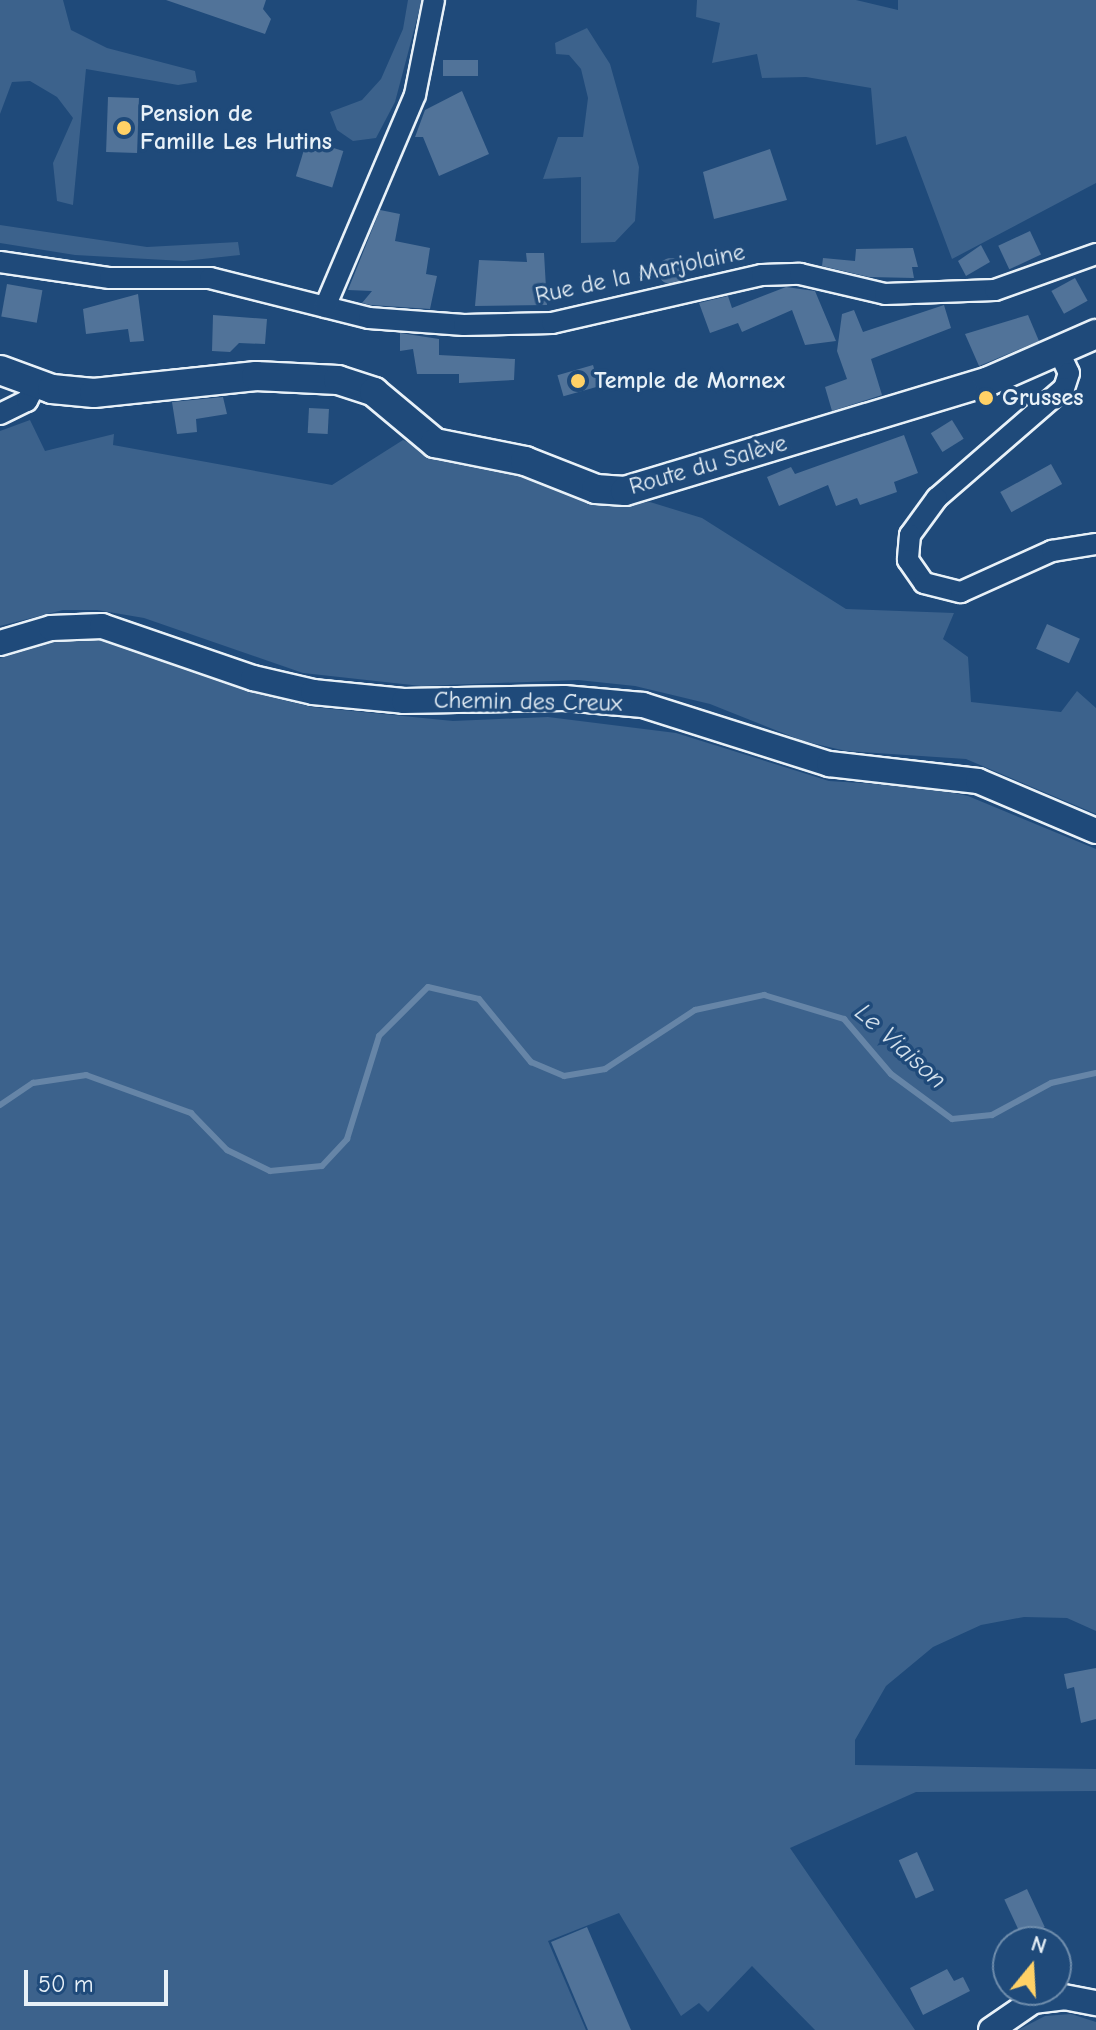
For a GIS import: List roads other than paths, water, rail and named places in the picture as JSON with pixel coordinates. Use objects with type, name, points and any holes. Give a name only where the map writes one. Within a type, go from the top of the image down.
[{"type":"main road","name":"Route du Salève","points":[[0,370],[35,385],[107,393],[256,376],[338,380],[374,392],[435,443],[525,461],[596,489],[625,491],[979,385],[1060,354],[1096,334]]},
{"type":"street","points":[[325,307],[415,95],[434,0]]},
{"type":"street","name":"Rue de la Marjolaine","points":[[0,262],[110,278],[210,278],[413,325],[552,323],[762,275],[800,274],[885,294],[995,290],[1096,254]]},
{"type":"street","points":[[1060,354],[1069,373],[1061,392],[937,498],[910,535],[908,560],[924,583],[961,592],[1052,551],[1096,544]]},
{"type":"street","points":[[0,414],[27,401],[35,385]]},
{"type":"street","name":"Chemin des Creux","points":[[0,643],[51,628],[102,626],[253,678],[313,692],[404,701],[564,698],[643,705],[829,764],[978,781],[1096,831]]},
{"type":"street","points":[[991,2030],[1033,2001],[1064,1997],[1096,2003]]},
{"type":"waterway","name":"Le Viaison","points":[[0,1105],[33,1083],[86,1075],[191,1113],[227,1150],[270,1171],[322,1166],[347,1139],[379,1036],[428,987],[479,999],[531,1062],[564,1076],[605,1069],[695,1010],[764,995],[844,1019],[891,1074],[952,1119],[992,1115],[1051,1083],[1096,1073]]},
{"type":"place","name":"Pension de Famille Les Hutins","points":[[124,128]]},
{"type":"place","name":"Temple de Mornex","points":[[578,381]]},
{"type":"place","name":"Grusses","points":[[986,398]]}]
